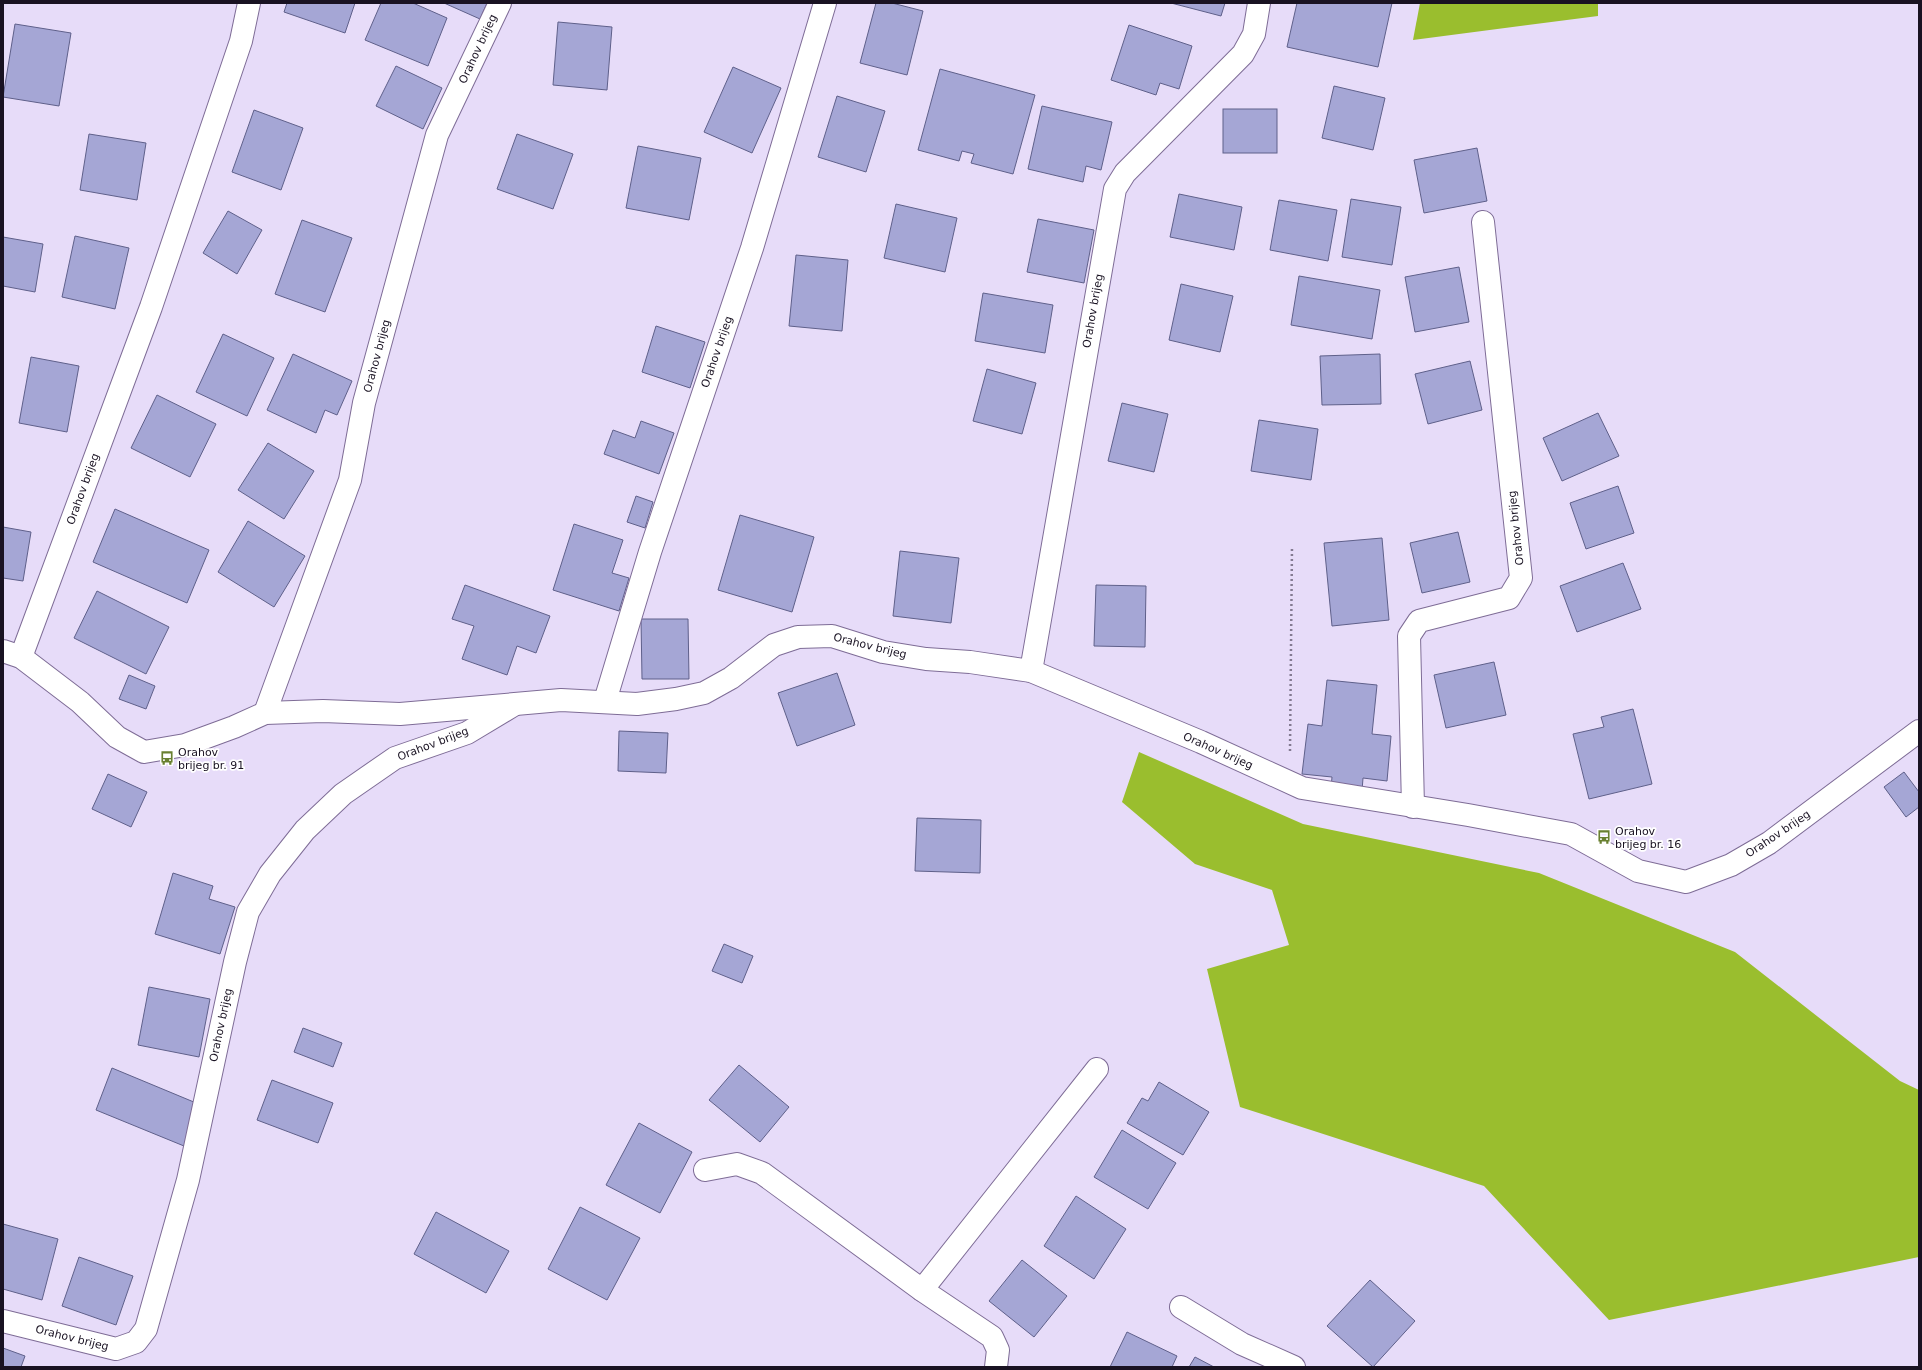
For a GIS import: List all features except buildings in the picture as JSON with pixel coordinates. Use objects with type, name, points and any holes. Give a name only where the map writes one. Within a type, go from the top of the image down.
[{"type":"street","name":"Orahov brijeg","points":[[249,3],[241,41],[151,307],[12,654],[80,702],[117,737],[144,752],[185,745],[234,727],[265,713],[323,711],[400,714],[518,702],[561,700],[605,701],[637,704],[676,699],[704,694],[731,678],[774,645],[798,636],[832,636],[883,652],[926,659],[970,662],[1031,671],[1193,739],[1302,788],[1468,815],[1571,834],[1638,871],[1686,882],[1731,865],[1769,843],[1919,731]]},
{"type":"street","name":"Orahov brijeg","points":[[265,713],[350,480],[364,403],[437,135],[500,3]]},
{"type":"street","name":"Orahov brijeg","points":[[605,701],[650,552],[752,248],[825,3]]},
{"type":"street","name":"Orahov brijeg","points":[[1031,671],[1115,189],[1125,173],[1242,54],[1254,34],[1259,3]]},
{"type":"street","name":"Orahov brijeg","points":[[1412,807],[1409,636],[1419,621],[1509,598],[1521,578],[1483,222]]},
{"type":"street","name":"Orahov brijeg","points":[[3,1321],[116,1349],[136,1342],[146,1328],[188,1180],[235,962],[248,912],[266,881],[305,830],[349,790],[395,758],[467,733],[518,702]]},
{"type":"street","points":[[922,1290],[1097,1069]]},
{"type":"street","points":[[705,1170],[737,1164],[762,1173],[922,1290],[992,1337],[998,1350],[996,1367]]},
{"type":"street","points":[[1181,1307],[1242,1344],[1294,1367]]},
{"type":"path","points":[[1290,783],[1292,547]]},
{"type":"green space","points":[[1420,3],[1598,3],[1598,16],[1413,40]]},
{"type":"green space","points":[[1139,752],[1303,824],[1539,873],[1735,952],[1900,1081],[1919,1090],[1919,1257],[1609,1320],[1484,1186],[1240,1107],[1207,969],[1289,945],[1272,890],[1195,864],[1122,802]]},
{"type":"place","name":"Orahov brijeg br. 91","points":[[167,758]]},
{"type":"place","name":"Orahov brijeg br. 16","points":[[1604,837]]}]
